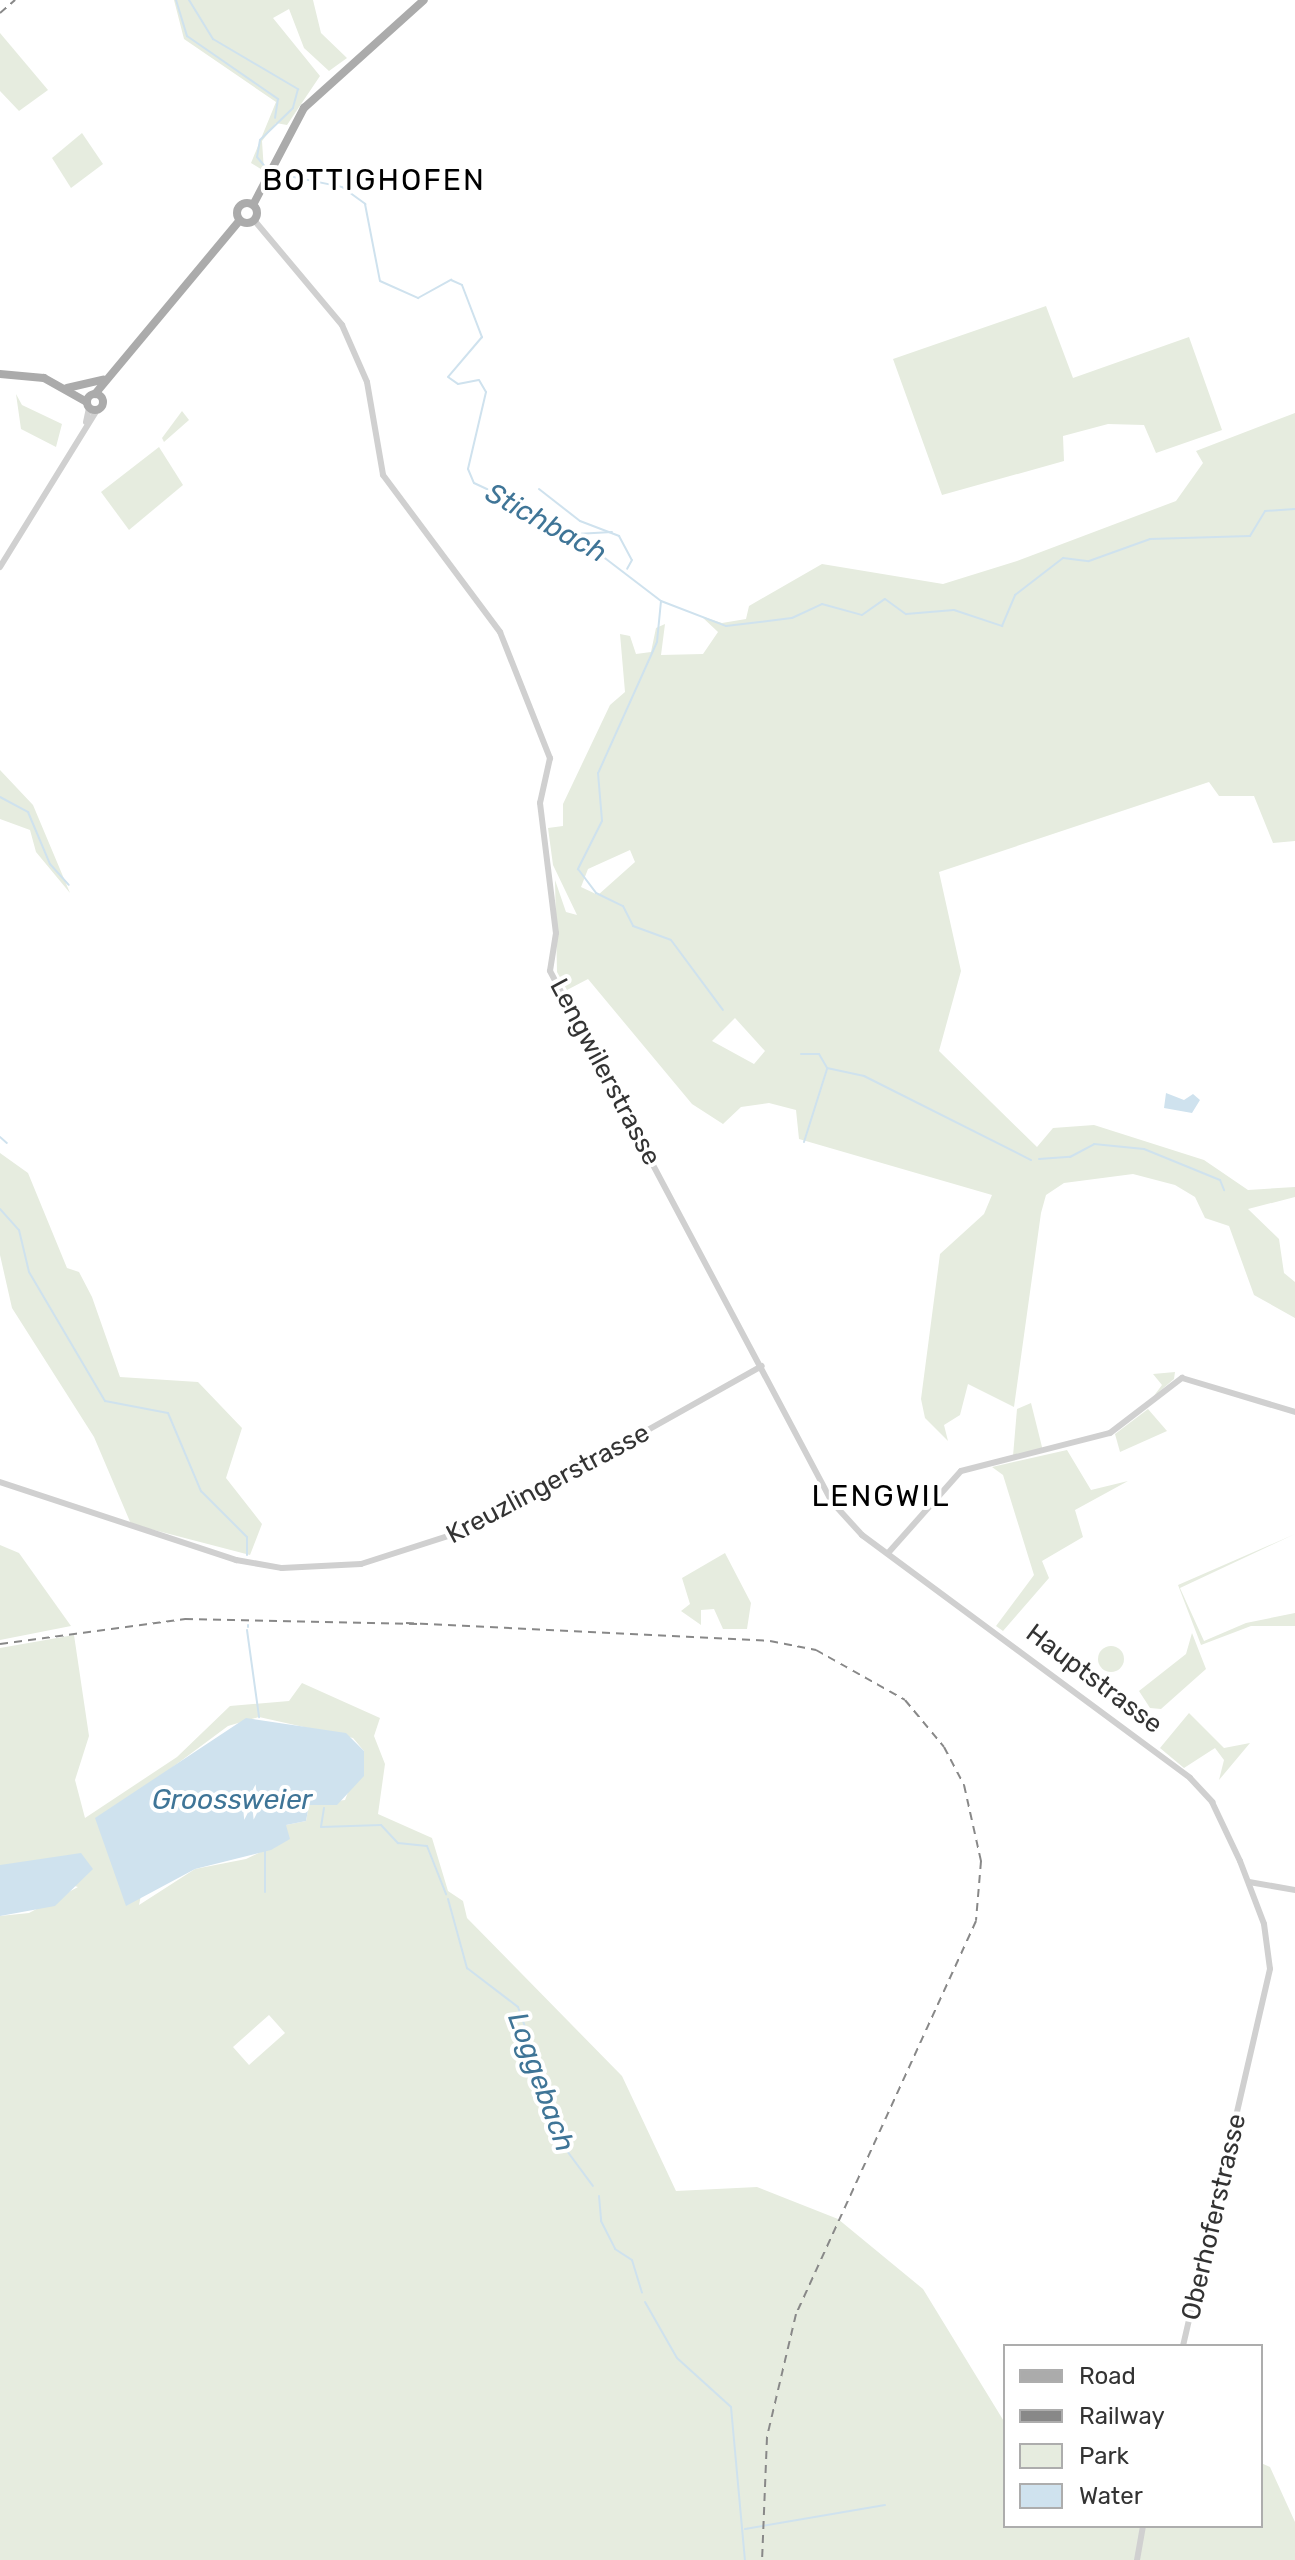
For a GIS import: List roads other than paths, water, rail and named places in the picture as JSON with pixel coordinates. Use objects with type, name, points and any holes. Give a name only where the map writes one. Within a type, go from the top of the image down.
[{"type":"main road","points":[[240,220],[254,220],[253,205],[289,133],[313,97],[424,0]]},
{"type":"main road","points":[[0,374],[37,376],[93,401],[240,220],[240,206],[253,205]]},
{"type":"main road","points":[[70,390],[90,388],[115,371]]},
{"type":"street","name":"Lengwilerstrasse","points":[[254,220],[342,325],[367,382],[383,475],[500,632],[550,758],[540,803],[556,933],[550,971],[762,1366]]},
{"type":"street","points":[[0,567],[84,430],[93,401]]},
{"type":"street","name":"Kreuzlingerstrasse","points":[[0,1482],[236,1560],[282,1568],[361,1564],[480,1525],[762,1366]]},
{"type":"street","name":"Hauptstrasse","points":[[762,1366],[836,1508],[889,1552],[1190,1778],[1212,1802],[1249,1882],[1270,1959],[1243,2089]]},
{"type":"street","points":[[889,1552],[961,1471],[1110,1433],[1182,1378],[1295,1412]]},
{"type":"street","points":[[1249,1882],[1295,1890]]},
{"type":"street","name":"Oberhoferstrasse","points":[[1183,2344],[1243,2089]]},
{"type":"street","points":[[1137,2560],[1143,2528]]},
{"type":"water","points":[[1166,1093],[1184,1100],[1193,1094],[1200,1100],[1192,1113],[1164,1108]]},
{"type":"water","name":"Groossweier","points":[[246,1718],[346,1733],[364,1751],[364,1776],[337,1805],[309,1805],[306,1821],[286,1825],[290,1839],[271,1850],[195,1869],[126,1906],[95,1818]]},
{"type":"water","points":[[81,1853],[93,1869],[55,1906],[0,1916],[0,1865]]},
{"type":"waterway","points":[[176,0],[187,36],[278,99],[275,118]]},
{"type":"waterway","name":"Stichbach","points":[[189,0],[213,39],[298,89],[293,108],[260,140],[257,157],[268,170]]},
{"type":"waterway","name":"Stichbach","points":[[274,173],[342,187],[365,204],[380,281],[418,298],[451,280],[462,285],[482,337],[448,377],[458,384],[479,380],[486,392],[468,469],[474,483],[559,523],[661,601],[726,626],[792,618],[822,604],[862,615],[885,599],[906,614],[954,610],[1002,626],[1015,595],[1063,558],[1089,561],[1150,539],[1250,536],[1265,511],[1295,509]]},
{"type":"waterway","points":[[539,489],[580,521],[619,536],[632,560],[627,569]]},
{"type":"waterway","points":[[576,534],[612,532]]},
{"type":"waterway","points":[[661,601],[657,642],[598,773],[602,821],[578,869],[596,893],[623,906],[633,926],[671,940],[723,1010]]},
{"type":"waterway","points":[[0,797],[28,812],[50,864],[69,885]]},
{"type":"waterway","points":[[801,1054],[819,1054],[827,1068],[864,1076],[1031,1160]]},
{"type":"waterway","points":[[804,1142],[827,1069]]},
{"type":"waterway","points":[[0,1137],[7,1143]]},
{"type":"waterway","points":[[1039,1159],[1070,1157],[1094,1144],[1144,1149],[1220,1180],[1224,1190]]},
{"type":"waterway","points":[[0,1209],[19,1230],[29,1272],[105,1401],[168,1413],[201,1491],[247,1537],[247,1555]]},
{"type":"waterway","points":[[247,1630],[259,1717]]},
{"type":"waterway","name":"Loggebach","points":[[324,1808],[321,1827],[381,1825],[398,1843],[427,1846],[446,1894]]},
{"type":"waterway","points":[[265,1850],[265,1892]]},
{"type":"waterway","name":"Loggebach","points":[[448,1899],[467,1968],[518,2007],[553,2106],[553,2132],[593,2186]]},
{"type":"waterway","name":"Loggebach","points":[[599,2196],[601,2221],[615,2249],[632,2260],[642,2293]]},
{"type":"waterway","name":"Loggebach","points":[[645,2302],[677,2358],[731,2407],[745,2560]]},
{"type":"waterway","points":[[745,2529],[885,2505]]},
{"type":"railway","points":[[0,13],[15,0]]},
{"type":"railway","points":[[0,1644],[185,1619],[418,1624]]},
{"type":"railway","points":[[406,1623],[770,1641],[816,1650],[905,1700],[944,1747],[964,1785],[981,1861],[976,1921],[796,2314],[767,2437],[762,2560]]},
{"type":"district","name":"BOTTIGHOFEN","points":[[374,180]]},
{"type":"district","name":"LENGWIL","points":[[881,1496]]}]
